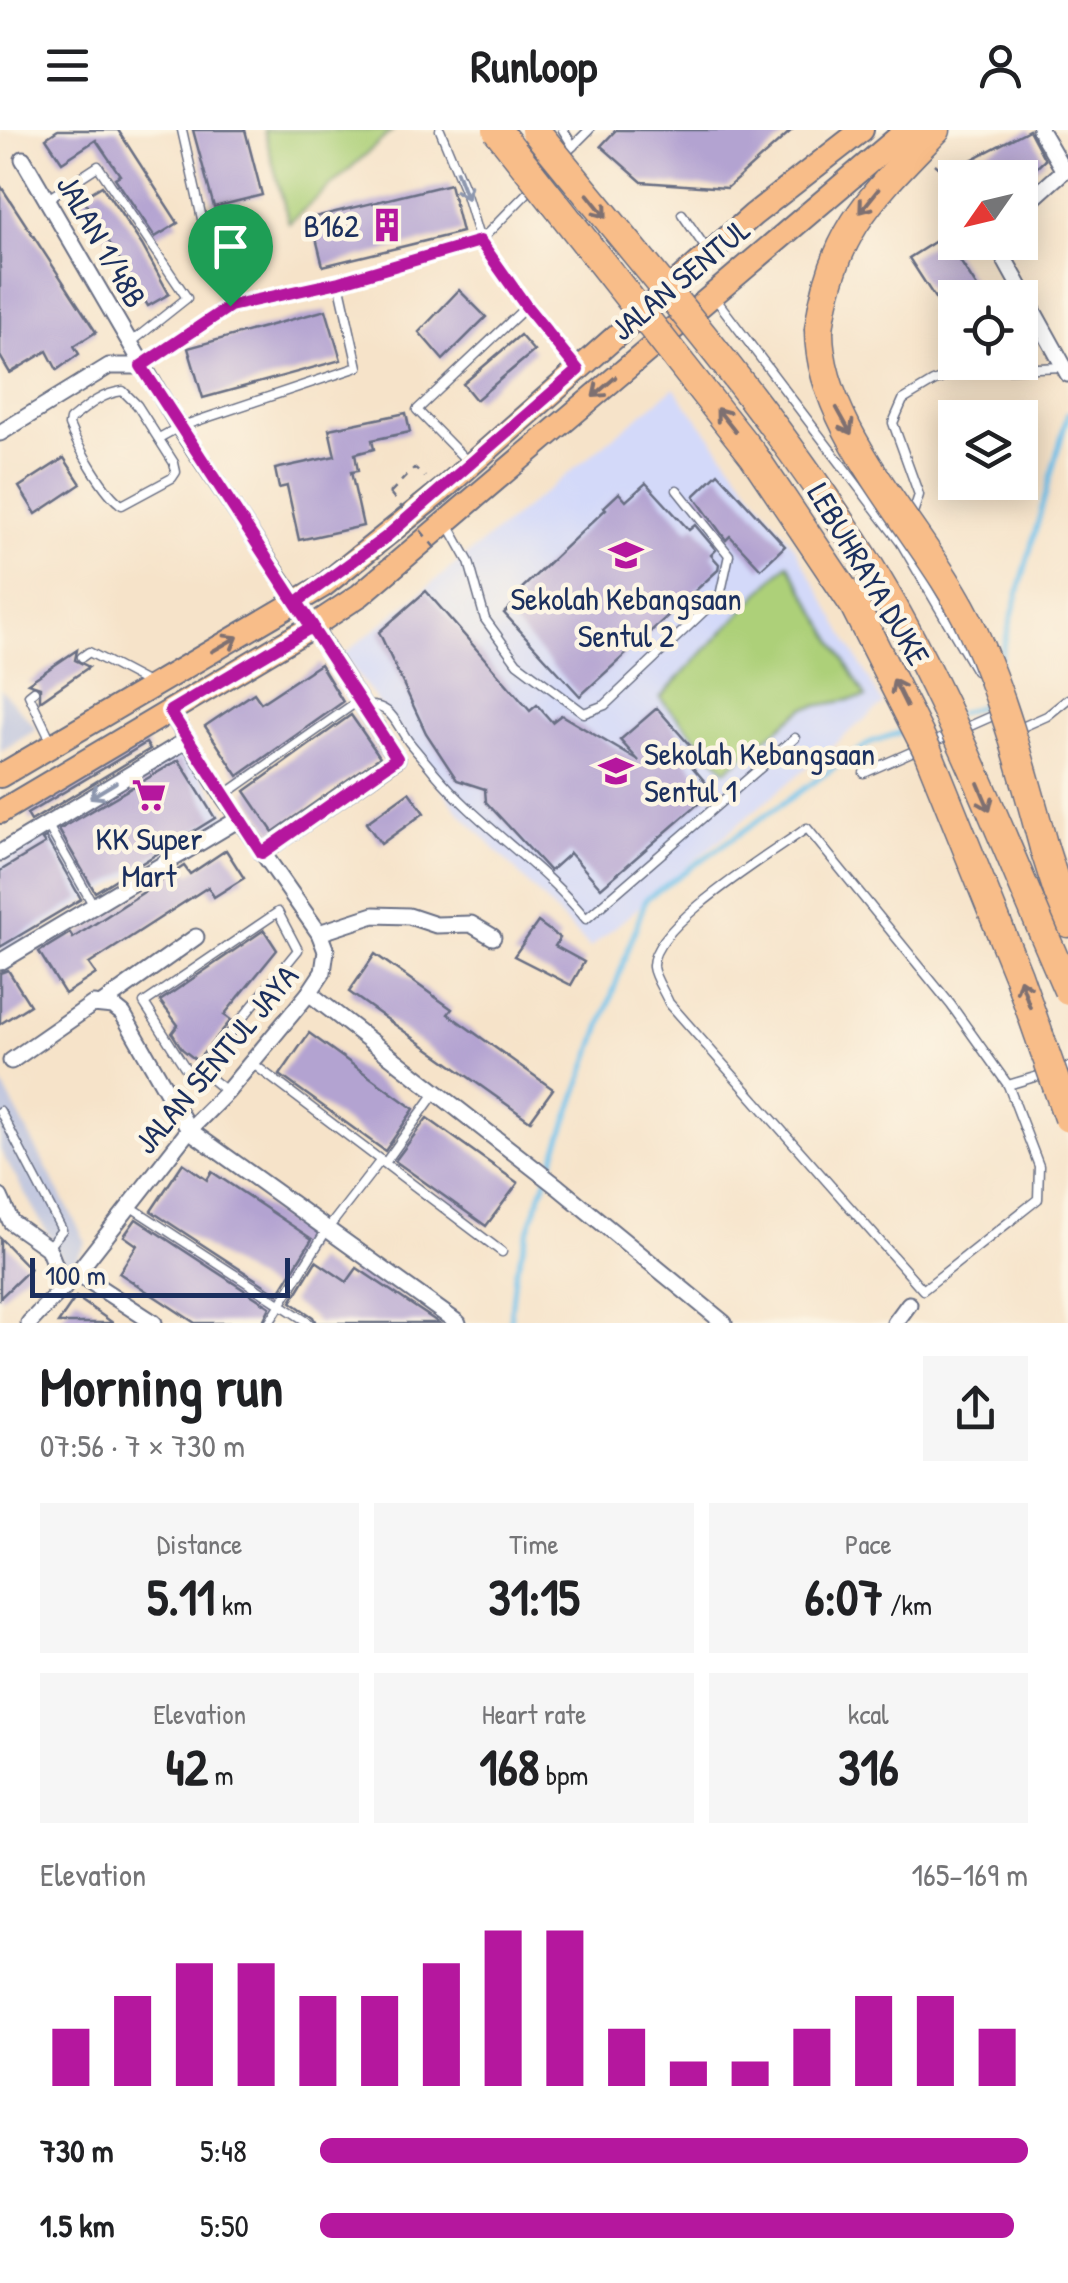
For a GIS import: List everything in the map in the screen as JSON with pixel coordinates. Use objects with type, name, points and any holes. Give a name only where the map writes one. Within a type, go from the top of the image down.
[{"type":"highway","name":"LEBUHRAYA DUKE","points":[[496,130],[753,455],[854,605],[928,752],[1018,975],[1068,1118]]},
{"type":"highway","name":"LEBUHRAYA DUKE","points":[[536,130],[738,380],[876,576],[938,693],[1068,990]]},
{"type":"highway","points":[[936,130],[870,198],[852,224],[828,278],[819,329],[824,376],[840,416],[972,628],[1009,723],[1068,922]]},
{"type":"main road","name":"JALAN SENTUL","points":[[0,776],[297,602],[386,537],[735,232],[840,130]]},
{"type":"main road","points":[[753,215],[862,130]]},
{"type":"main road","points":[[758,255],[889,130]]},
{"type":"main road","name":"JALAN SENTUL","points":[[7,808],[360,594],[907,130]]},
{"type":"street","points":[[1038,195],[1067,171],[1040,130]]},
{"type":"street","name":"JALAN 1/48B","points":[[23,159],[179,428],[397,758],[262,853]]},
{"type":"street","points":[[1004,260],[1066,370]]},
{"type":"street","points":[[0,410],[5,430],[109,366],[141,366]]},
{"type":"street","name":"JALAN SENTUL JAYA","points":[[29,1323],[78,1273],[189,1130],[252,1063],[323,972],[326,952],[319,933],[223,796],[170,711]]},
{"type":"street","points":[[0,853],[187,740]]},
{"type":"street","points":[[7,808],[32,833]]},
{"type":"street","points":[[0,962],[239,819]]},
{"type":"street","points":[[319,933],[374,915],[410,916],[436,925],[472,924],[493,937]]},
{"type":"street","points":[[11,1062],[93,1004],[104,1003],[196,937]]},
{"type":"street","points":[[309,993],[558,1187],[724,1323]]},
{"type":"street","points":[[104,1003],[123,1014],[189,1130],[458,1323]]},
{"type":"street","points":[[0,1197],[5,1227],[48,1248],[64,1288]]},
{"type":"street","points":[[78,1273],[154,1323]]},
{"type":"street","points":[[895,1323],[909,1304]]},
{"type":"lane","points":[[182,130],[206,241],[230,306]]},
{"type":"lane","points":[[440,130],[480,241],[578,370]]},
{"type":"lane","points":[[563,130],[573,146]]},
{"type":"lane","points":[[141,366],[230,306],[339,282],[480,241],[588,130]]},
{"type":"lane","points":[[46,200],[98,166],[187,298],[129,344]]},
{"type":"lane","points":[[682,214],[709,254]]},
{"type":"lane","points":[[159,438],[358,366],[339,282]]},
{"type":"lane","points":[[712,294],[900,543],[978,673]]},
{"type":"lane","points":[[469,464],[416,410],[526,306]]},
{"type":"lane","points":[[900,543],[919,495],[893,423],[904,400],[932,382],[960,371],[1066,370]]},
{"type":"lane","points":[[123,391],[159,438],[176,472],[172,478],[122,505],[72,433],[70,420],[105,396],[123,391]]},
{"type":"lane","points":[[447,523],[470,562],[485,619],[516,663],[584,713],[605,705],[720,596],[729,555],[677,490]]},
{"type":"lane","points":[[82,658],[90,652],[154,686]]},
{"type":"lane","points":[[984,689],[997,714],[1020,728],[1047,716],[1068,699]]},
{"type":"lane","points":[[34,691],[28,695],[52,745]]},
{"type":"lane","points":[[223,796],[362,703],[378,705],[394,716],[408,740],[453,794],[562,890],[586,919],[794,738]]},
{"type":"lane","points":[[864,773],[997,714]]},
{"type":"lane","points":[[47,824],[94,906]]},
{"type":"lane","points":[[807,828],[951,1005],[1008,1085],[1039,1166],[1038,1199],[923,1290],[669,1002],[653,967],[660,941],[679,920],[807,828]]},
{"type":"lane","points":[[200,1070],[298,950],[278,912],[144,1003],[188,1072],[200,1070],[227,1092]]},
{"type":"lane","points":[[252,1063],[502,1252]]},
{"type":"lane","points":[[1008,1085],[1068,1067]]},
{"type":"lane","points":[[268,1323],[326,1231],[435,1093]]},
{"type":"lane","points":[[0,1111],[62,1230],[48,1248]]},
{"type":"lane","points":[[131,1207],[309,1323]]},
{"type":"path","points":[[930,159],[938,166]]},
{"type":"path","points":[[414,468],[390,493],[435,548]]},
{"type":"shaded area","name":"Sekolah Kebangsaan Sentul 1","points":[[674,388],[794,546],[883,704],[590,948],[459,812],[343,655]]},
{"type":"shaded area","points":[[0,688],[37,729],[0,752]]},
{"type":"shaded area","points":[[185,749],[229,817],[0,953],[0,863]]},
{"type":"shaded area","points":[[0,1080],[86,1242],[69,1271],[0,1150]]},
{"type":"green space","points":[[264,130],[391,130],[392,131],[289,223]]},
{"type":"green space","points":[[788,563],[866,697],[804,708],[726,770],[660,698]]},
{"type":"building","points":[[58,130],[118,130],[178,223],[155,237],[115,178],[120,175],[96,140],[62,162],[46,138]]},
{"type":"building","points":[[193,130],[245,130],[262,195],[214,207]]},
{"type":"building","points":[[616,130],[792,130],[727,188],[642,182],[601,146]]},
{"type":"building","points":[[1029,130],[1045,160],[1038,166],[1038,160],[971,160]]},
{"type":"building","name":"B162","points":[[450,184],[462,232],[323,266],[311,218]]},
{"type":"building","points":[[0,185],[96,332],[74,346],[79,354],[57,370],[47,351],[10,373],[0,356]]},
{"type":"building","points":[[102,186],[169,294],[148,306],[82,198]]},
{"type":"building","points":[[938,240],[938,260],[959,260],[972,280],[938,280],[938,303],[909,258]]},
{"type":"building","points":[[459,290],[486,317],[443,360],[419,332]]},
{"type":"building","points":[[326,310],[341,360],[203,398],[188,348]]},
{"type":"building","points":[[520,335],[534,351],[476,400],[463,384]]},
{"type":"building","points":[[406,413],[410,432],[372,440],[374,449],[355,454],[358,471],[351,472],[363,526],[299,540],[287,486],[279,488],[275,469],[335,456],[329,429]]},
{"type":"building","points":[[64,458],[81,484],[36,514],[19,487]]},
{"type":"building","points":[[718,473],[785,546],[761,569],[730,536],[726,540],[694,496]]},
{"type":"building","points":[[646,483],[689,530],[695,525],[716,550],[711,555],[719,564],[718,570],[580,696],[504,613],[522,596],[518,592],[619,493],[626,501]]},
{"type":"building","points":[[426,591],[530,711],[537,705],[552,722],[561,715],[639,761],[620,740],[657,708],[692,748],[683,756],[713,791],[601,888],[570,853],[550,871],[486,802],[485,789],[457,780],[426,733],[379,632]]},
{"type":"building","points":[[77,650],[75,660],[89,667],[40,701],[40,687],[28,683]]},
{"type":"building","points":[[320,664],[343,702],[238,776],[205,726],[254,693],[261,703]]},
{"type":"building","points":[[351,715],[380,757],[273,832],[245,791]]},
{"type":"building","points":[[146,743],[150,749],[31,821],[27,814]]},
{"type":"building","points":[[179,760],[215,818],[95,892],[59,830]]},
{"type":"building","points":[[409,792],[424,813],[381,844],[366,823]]},
{"type":"building","points":[[46,838],[81,899],[0,947],[0,871],[45,844],[42,840]]},
{"type":"building","points":[[226,850],[244,878],[214,897],[208,887],[89,964],[96,974],[65,994],[39,952],[70,933],[73,938],[184,866],[190,874]]},
{"type":"building","points":[[538,922],[560,938],[555,946],[584,962],[571,985],[514,956]]},
{"type":"building","points":[[264,930],[277,950],[224,1015],[231,1020],[197,1061],[182,1049],[172,1033],[178,1025],[160,1001]]},
{"type":"building","points":[[375,954],[452,1009],[448,1014],[553,1089],[530,1121],[349,992]]},
{"type":"building","points":[[8,970],[30,1005],[0,1024],[0,973]]},
{"type":"building","points":[[309,1033],[414,1109],[385,1151],[280,1075]]},
{"type":"building","points":[[427,1118],[518,1183],[486,1226],[395,1161]]},
{"type":"building","points":[[183,1163],[207,1180],[212,1172],[312,1239],[278,1294],[151,1211]]},
{"type":"building","points":[[136,1219],[270,1307],[262,1323],[195,1323],[119,1273],[137,1245],[124,1236]]},
{"type":"building","points":[[0,1238],[30,1269],[0,1298]]},
{"type":"building","points":[[316,1261],[347,1282],[357,1268],[439,1323],[316,1323],[291,1302]]},
{"type":"building","points":[[76,1297],[113,1323],[58,1323]]},
{"type":"waterway","points":[[999,663],[1068,413]]},
{"type":"waterway","points":[[959,713],[988,703]]},
{"type":"waterway","points":[[510,1323],[515,1274],[530,1225],[646,899],[871,742],[905,731]]},
{"type":"place","name":"B162","points":[[387,225]]},
{"type":"place","name":"Sekolah Kebangsaan Sentul 2","points":[[626,555]]},
{"type":"place","name":"Sekolah Kebangsaan Sentul 1","points":[[616,771]]},
{"type":"place","name":"KK Super Mart","points":[[149,795]]},
{"type":"route","points":[[230,306],[141,366],[179,428],[297,602],[397,758],[262,853],[170,711],[313,626],[297,602],[386,537],[578,370],[480,241],[339,282],[230,306]]}]
